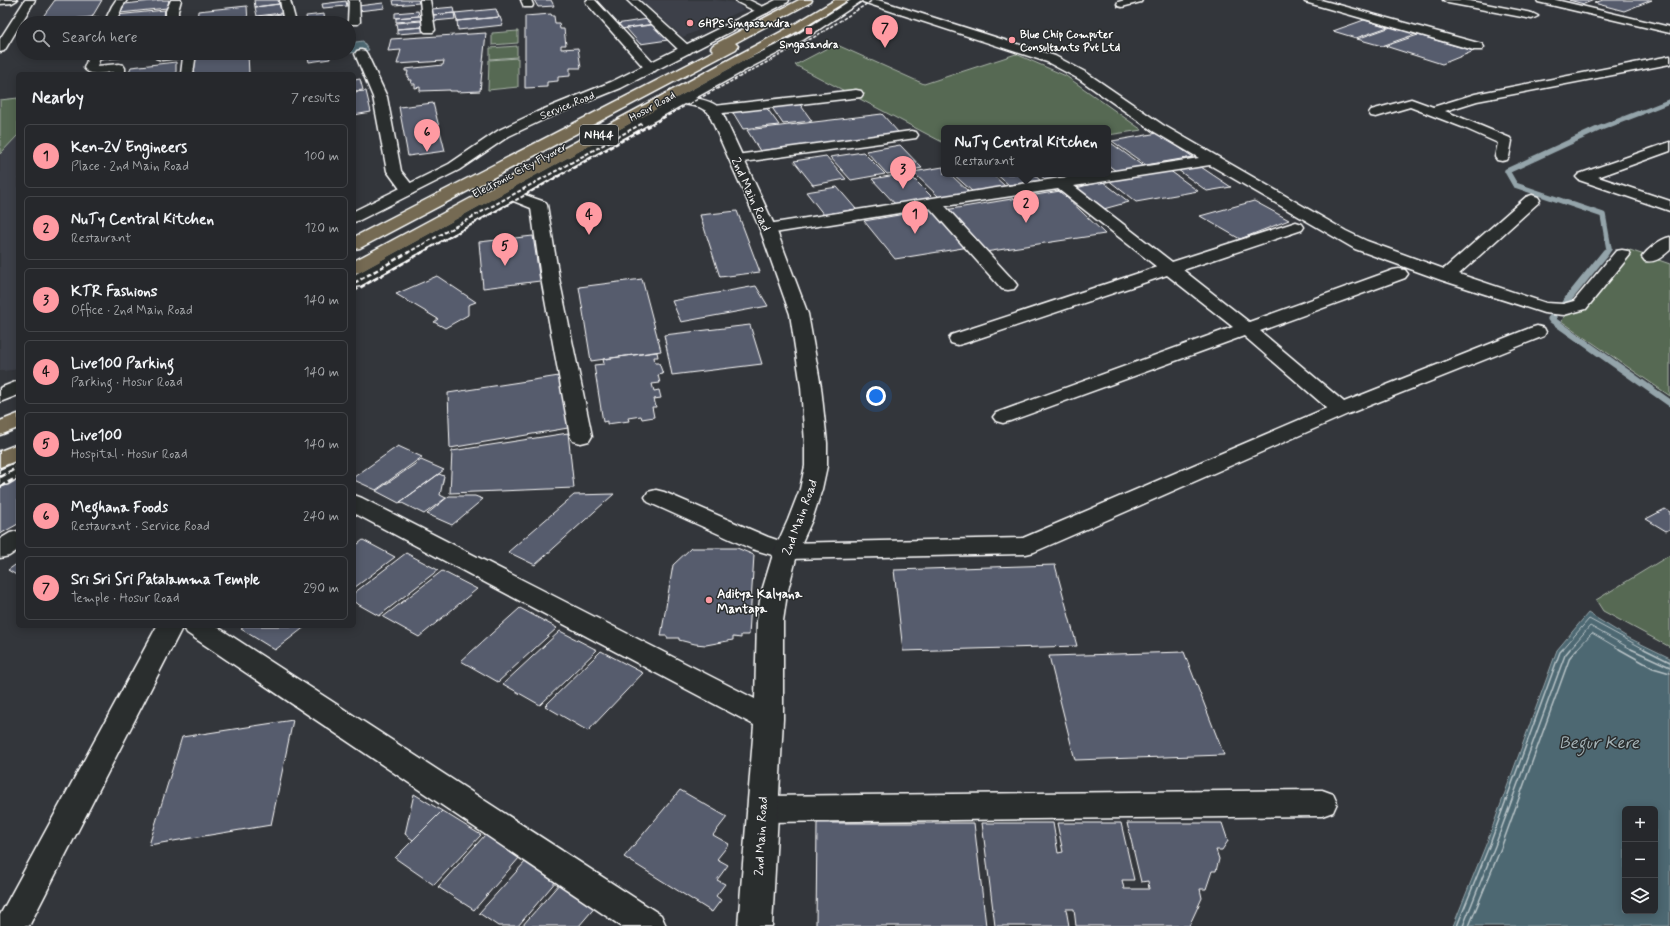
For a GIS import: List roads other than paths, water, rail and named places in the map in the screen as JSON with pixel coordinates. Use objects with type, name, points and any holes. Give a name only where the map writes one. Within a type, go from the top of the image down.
[{"type":"highway","name":"Hosur Road","points":[[356,236],[807,0]]},
{"type":"highway","name":"Electronic City Flyover","points":[[356,243],[678,75],[816,0]]},
{"type":"highway","name":"Electronic City Flyover","points":[[356,258],[714,66],[830,0]]},
{"type":"highway","name":"Hosur Road","points":[[356,267],[794,29],[843,0]]},
{"type":"highway","points":[[0,421],[16,413]]},
{"type":"highway","points":[[0,429],[16,421]]},
{"type":"highway","points":[[0,448],[16,440]]},
{"type":"highway","points":[[0,460],[16,452]]},
{"type":"street","points":[[0,1],[12,0]]},
{"type":"street","points":[[20,16],[30,0]]},
{"type":"street","points":[[113,16],[117,6],[122,0]]},
{"type":"street","points":[[285,0],[288,16]]},
{"type":"street","points":[[354,0],[354,16]]},
{"type":"street","points":[[425,0],[428,30]]},
{"type":"street","points":[[632,0],[686,50]]},
{"type":"street","points":[[741,0],[761,6]]},
{"type":"street","name":"Service Road","points":[[356,216],[454,167],[510,130],[542,115],[616,85],[686,50],[761,6],[783,0]]},
{"type":"street","points":[[356,281],[749,63],[799,38],[858,0]]},
{"type":"street","points":[[867,0],[1051,60],[1083,76],[1158,128],[1361,245],[1447,276],[1544,308],[1564,310],[1580,305],[1622,255]]},
{"type":"street","points":[[1122,4],[1137,0]]},
{"type":"street","points":[[1309,0],[1478,47]]},
{"type":"street","points":[[1448,0],[1532,16]]},
{"type":"street","points":[[1542,0],[1670,30]]},
{"type":"street","points":[[591,2],[651,68]]},
{"type":"street","points":[[0,48],[16,22]]},
{"type":"street","points":[[361,54],[380,97],[394,171],[408,190]]},
{"type":"street","points":[[93,60],[90,68],[95,70],[119,68],[119,72]]},
{"type":"street","points":[[187,72],[189,60]]},
{"type":"street","points":[[1432,111],[1475,98],[1670,60]]},
{"type":"street","points":[[682,100],[703,104],[714,110],[856,94]]},
{"type":"street","points":[[1376,113],[1411,103],[1467,124],[1505,141],[1502,157]]},
{"type":"street","name":"2nd Main Road","points":[[714,110],[768,229],[798,314],[815,422],[816,466],[811,489],[800,520],[786,551],[774,594],[770,622],[769,719],[755,926]]},
{"type":"street","points":[[736,159],[911,135]]},
{"type":"street","points":[[1668,148],[1584,176],[1670,206]]},
{"type":"street","points":[[1111,175],[1212,160]]},
{"type":"street","points":[[768,229],[1100,177]]},
{"type":"street","points":[[1060,183],[1247,329],[1341,410]]},
{"type":"street","points":[[511,195],[539,205],[550,278],[581,436]]},
{"type":"street","points":[[1447,276],[1532,200]]},
{"type":"street","points":[[934,203],[1008,285]]},
{"type":"street","points":[[958,339],[1296,228]]},
{"type":"street","points":[[1651,257],[1670,242]]},
{"type":"street","points":[[1003,417],[1399,274]]},
{"type":"street","points":[[656,497],[760,544],[786,551],[1026,546],[1341,410],[1537,332]]},
{"type":"street","points":[[0,396],[16,388]]},
{"type":"street","points":[[0,479],[16,470]]},
{"type":"street","points":[[356,504],[769,719]]},
{"type":"street","points":[[0,550],[16,540]]},
{"type":"street","points":[[12,926],[169,628]]},
{"type":"street","points":[[199,628],[649,926]]},
{"type":"street","points":[[762,809],[1322,803]]},
{"type":"water","points":[[363,41],[369,50],[356,52],[356,42]]},
{"type":"water","name":"Begur Kere","points":[[1588,613],[1627,637],[1670,658],[1670,926],[1453,926],[1487,842],[1557,650]]},
{"type":"waterway","points":[[1640,113],[1670,101]]},
{"type":"waterway","points":[[1606,252],[1609,249],[1603,215],[1515,185],[1507,171],[1598,129],[1642,112]]},
{"type":"waterway","points":[[1565,303],[1606,252]]},
{"type":"waterway","points":[[1553,317],[1551,319],[1670,403]]},
{"type":"railway","points":[[672,113],[816,36],[873,0]]},
{"type":"railway","points":[[421,253],[674,112]]},
{"type":"railway","points":[[407,253],[643,123]]},
{"type":"railway","points":[[356,282],[409,252]]},
{"type":"railway","points":[[356,290],[423,252]]},
{"type":"railway","points":[[0,477],[16,468]]},
{"type":"railway","points":[[0,487],[16,478]]},
{"type":"place","name":"GHPS Singasandra","points":[[690,23]]},
{"type":"place","name":"Singasandra","points":[[809,31]]},
{"type":"place","name":"Blue Chip Computer Consultants Pvt Ltd","points":[[1012,40]]},
{"type":"place","name":"Sri Sri Sri Patalamma Temple","points":[[885,48]]},
{"type":"place","name":"Meghana Foods","points":[[427,152]]},
{"type":"place","name":"KTR Fashions","points":[[903,189]]},
{"type":"place","name":"NuTy Central Kitchen","points":[[1026,223]]},
{"type":"place","name":"Ken-2V Engineers","points":[[915,234]]},
{"type":"place","name":"Live100 Parking","points":[[589,235]]},
{"type":"place","name":"Live100","points":[[505,266]]},
{"type":"place","name":"Aditya Kalyana Mantapa","points":[[709,600]]}]
